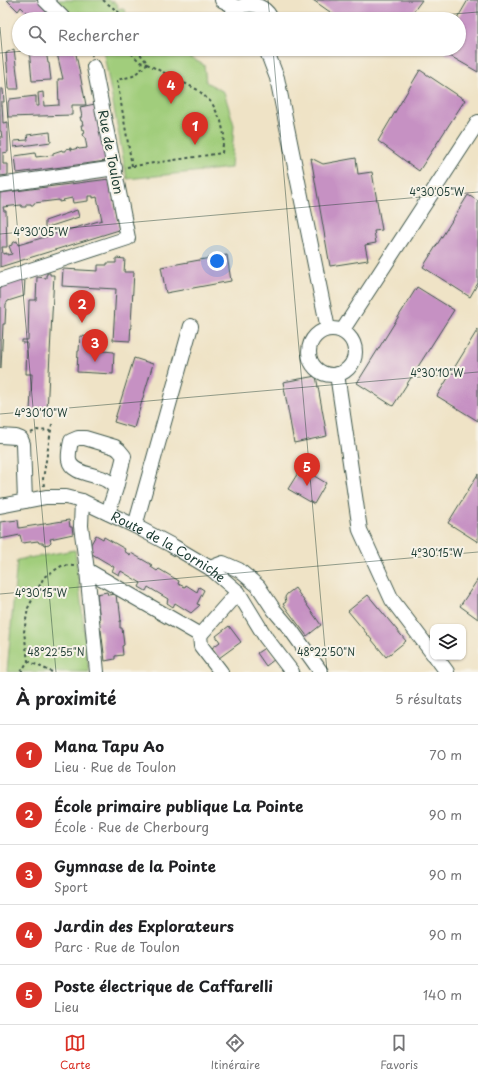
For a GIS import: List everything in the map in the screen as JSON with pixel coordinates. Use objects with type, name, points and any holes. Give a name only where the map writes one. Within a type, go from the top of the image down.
[{"type":"street","points":[[45,0],[57,12]]},
{"type":"street","points":[[222,0],[232,12]]},
{"type":"street","points":[[234,12],[244,1],[252,0],[265,3]]},
{"type":"street","points":[[269,56],[277,78],[328,329]]},
{"type":"street","name":"Rue de Toulon","points":[[0,280],[128,238],[94,67]]},
{"type":"street","points":[[342,331],[478,122]]},
{"type":"street","points":[[0,185],[115,168]]},
{"type":"street","points":[[135,526],[190,326]]},
{"type":"street","points":[[328,329],[342,331],[349,336],[353,343],[355,350],[354,359],[350,366],[337,374],[320,372],[314,367],[309,356],[309,348],[314,337],[320,332],[328,329]]},
{"type":"street","points":[[337,374],[360,530],[392,600],[430,650]]},
{"type":"street","points":[[0,436],[16,437],[21,439],[23,444],[25,501]]},
{"type":"street","points":[[108,514],[116,488]]},
{"type":"street","name":"Route de la Corniche","points":[[0,506],[46,497],[66,497],[82,502],[135,526],[171,545],[210,568],[238,592],[266,638],[292,672]]},
{"type":"street","points":[[82,502],[81,526],[83,568],[97,672]]},
{"type":"street","points":[[210,568],[223,563],[239,570],[258,586],[274,610],[291,630],[321,672]]},
{"type":"street","points":[[83,568],[200,635]]},
{"type":"street","points":[[221,672],[201,646],[200,635],[238,592]]},
{"type":"street","points":[[438,660],[447,672]]},
{"type":"path","points":[[104,0],[118,12]]},
{"type":"path","points":[[134,56],[140,62],[147,64],[198,90],[212,103],[222,121],[224,136],[222,153],[132,166],[117,80],[133,76],[147,64]]},
{"type":"path","points":[[142,56],[147,64]]},
{"type":"path","points":[[46,497],[43,479],[52,424]]},
{"type":"path","points":[[36,430],[51,431]]},
{"type":"path","points":[[21,672],[28,661],[24,632],[28,608],[44,577],[63,565],[83,568]]},
{"type":"path","points":[[28,661],[52,672]]},
{"type":"green space","points":[[53,0],[109,0],[118,5],[117,7],[119,9],[121,8],[126,11],[126,12],[66,12]]},
{"type":"green space","points":[[104,56],[188,56],[204,65],[206,82],[224,92],[234,125],[231,168],[127,179]]},
{"type":"green space","points":[[75,550],[89,672],[7,672],[17,560]]},
{"type":"building","points":[[7,0],[39,0],[52,12],[26,12],[21,7],[18,11]]},
{"type":"building","points":[[313,0],[422,0],[413,12],[330,12]]},
{"type":"building","points":[[468,0],[478,0],[478,72],[450,56],[466,56],[466,12],[461,12]]},
{"type":"building","points":[[12,50],[12,56],[15,56],[19,89],[9,89],[6,53]]},
{"type":"building","points":[[30,56],[47,56],[51,80],[32,81]]},
{"type":"building","points":[[58,56],[76,56],[86,105],[72,105],[72,115],[8,117],[8,102],[10,99],[36,96],[36,106],[39,106],[38,93],[43,92],[44,106],[59,105],[58,79],[63,79]]},
{"type":"building","points":[[420,70],[465,100],[419,171],[378,141]]},
{"type":"building","points":[[0,89],[3,89],[3,123],[8,122],[8,152],[3,153],[3,164],[8,164],[8,175],[0,176],[0,138],[2,138],[0,131]]},
{"type":"building","points":[[95,104],[106,161],[17,173],[15,156],[35,153],[36,157],[53,155],[53,153],[62,150],[66,151],[66,149],[71,148],[71,150],[87,148],[83,134],[85,133],[84,129],[82,130],[81,125],[83,125],[80,117],[82,117],[80,107]]},
{"type":"building","points":[[50,132],[51,142],[14,147],[14,141],[28,140],[27,135]]},
{"type":"building","points":[[311,158],[323,164],[356,158],[358,174],[372,172],[382,230],[374,231],[376,243],[365,245],[368,260],[330,266]]},
{"type":"building","points":[[109,179],[119,230],[0,267],[0,193]],"holes":[[[88,196],[93,196],[93,198],[97,197],[102,220],[18,245],[17,241],[9,246],[12,254],[3,254],[2,247],[7,247],[6,211],[4,211],[3,207],[21,205],[22,207],[26,207],[26,204],[34,205],[34,203],[59,200],[59,202],[72,198],[73,203],[88,201]]]},
{"type":"building","points":[[468,195],[478,201],[478,283],[470,297],[423,267]]},
{"type":"building","points":[[77,210],[79,217],[45,228],[45,221]]},
{"type":"building","points":[[227,255],[231,281],[166,293],[161,267]]},
{"type":"building","points":[[116,258],[125,259],[124,272],[134,272],[130,341],[113,340],[116,289],[62,286],[63,269],[98,271],[98,265],[116,263]]},
{"type":"building","points":[[47,273],[54,275],[47,412],[30,411],[32,374],[26,374],[27,343],[22,343],[22,340],[28,340],[29,300],[36,300],[37,277],[46,278]]},
{"type":"building","points":[[25,278],[24,296],[8,301],[6,304],[5,324],[3,324],[1,368],[0,285]]},
{"type":"building","points":[[417,287],[454,310],[393,406],[357,383]]},
{"type":"building","points":[[478,329],[478,421],[437,396]]},
{"type":"building","points":[[80,336],[104,338],[103,351],[114,352],[113,374],[77,372]]},
{"type":"building","points":[[134,358],[153,364],[134,428],[114,422]]},
{"type":"building","points":[[316,376],[327,436],[294,443],[283,382]]},
{"type":"building","points":[[301,468],[326,483],[314,504],[288,489]]},
{"type":"building","points":[[478,474],[478,542],[448,523]]},
{"type":"building","points":[[18,520],[19,528],[69,520],[73,534],[50,539],[51,542],[49,544],[44,545],[38,541],[22,543],[20,535],[0,539],[0,522]]},
{"type":"building","points":[[96,535],[103,539],[104,537],[125,549],[124,551],[130,555],[131,553],[152,565],[151,567],[157,571],[159,569],[179,581],[178,584],[185,587],[186,585],[197,592],[199,587],[204,590],[197,604],[200,605],[191,613],[175,603],[173,607],[167,603],[168,599],[148,587],[146,591],[139,587],[141,583],[121,571],[119,575],[112,571],[114,567],[92,554],[91,544]]},
{"type":"building","points":[[478,579],[478,619],[460,606]]},
{"type":"building","points":[[295,588],[321,625],[307,636],[283,604],[286,602],[285,597],[287,594]]},
{"type":"building","points":[[107,592],[108,595],[116,594],[117,603],[119,603],[121,621],[120,628],[122,628],[124,645],[122,646],[123,655],[115,656],[115,659],[105,661],[101,630],[98,631],[97,621],[100,621],[97,594]]},
{"type":"building","points":[[368,595],[406,641],[386,657],[348,611]]},
{"type":"building","points":[[229,626],[241,642],[219,658],[212,648],[220,642],[216,636]]},
{"type":"building","points":[[266,647],[275,659],[266,666],[257,653]]},
{"type":"place","name":"Jardin des Explorateurs","points":[[171,104]]},
{"type":"place","name":"Mana Tapu Ao","points":[[195,145]]},
{"type":"place","name":"École primaire publique La Pointe","points":[[82,323]]},
{"type":"place","name":"Gymnase de la Pointe","points":[[95,362]]},
{"type":"place","name":"Poste électrique de Caffarelli","points":[[307,486]]}]
